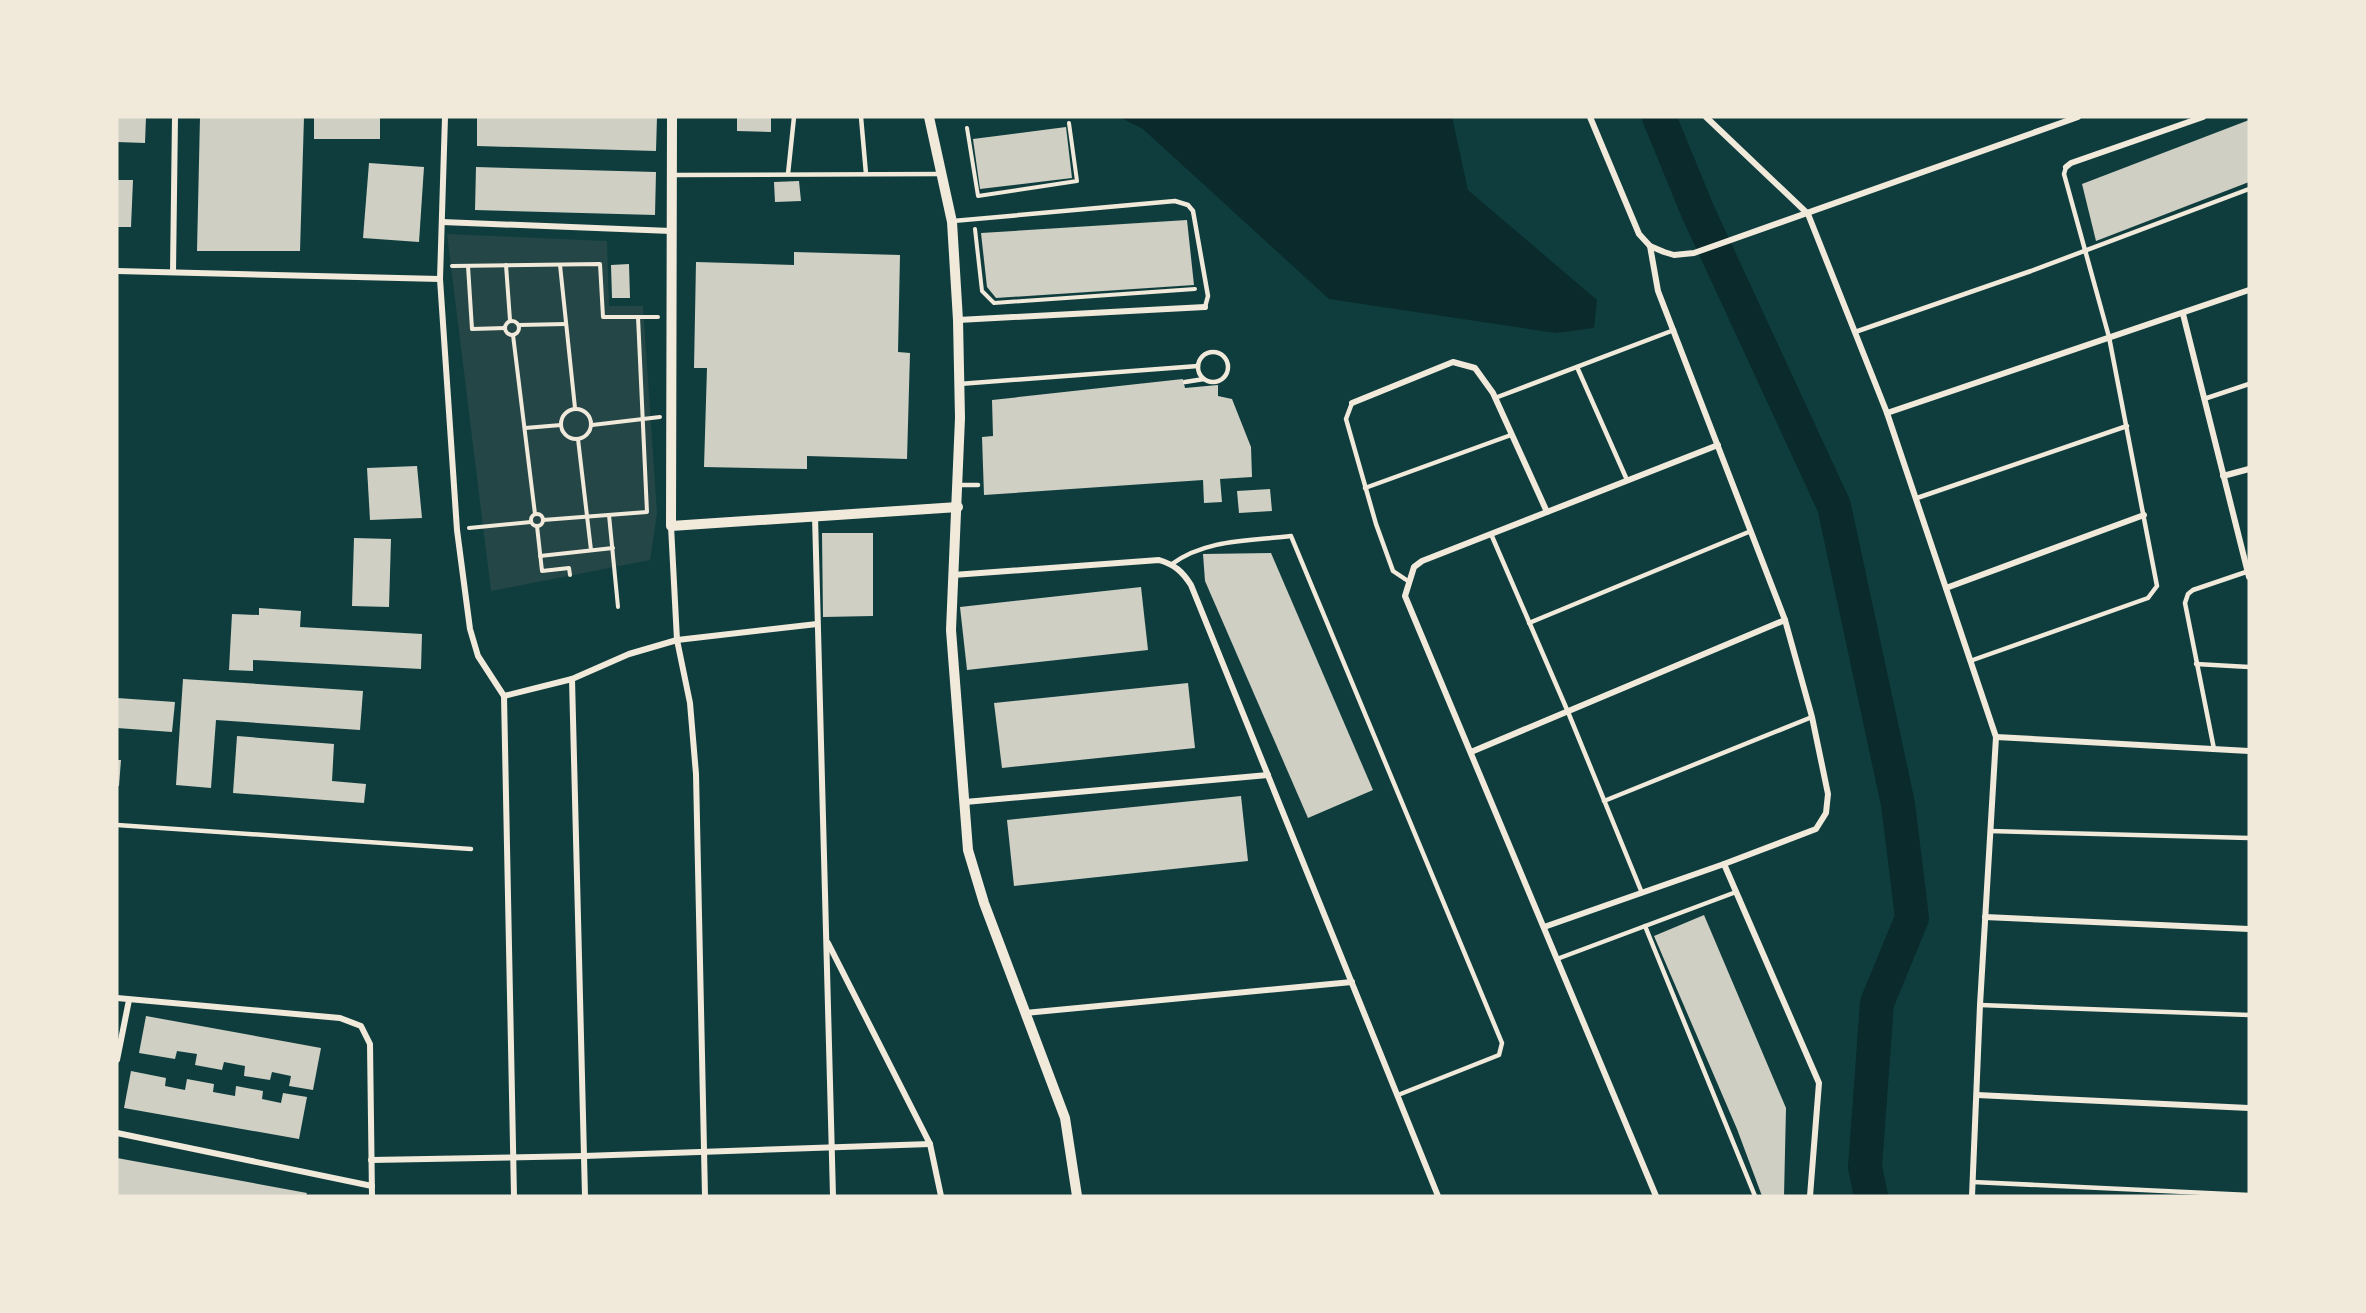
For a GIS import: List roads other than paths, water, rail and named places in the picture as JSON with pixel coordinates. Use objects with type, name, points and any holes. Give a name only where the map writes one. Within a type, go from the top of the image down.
[{"type":"street","points":[[173,272],[175,117]]},
{"type":"street","points":[[445,117],[440,279],[457,530],[470,629],[478,656],[504,696],[514,1196]]},
{"type":"street","points":[[672,117],[671,526],[677,640],[690,703],[696,774],[705,1196]]},
{"type":"street","points":[[929,117],[952,222],[958,320],[958,507],[951,630],[968,850],[984,903],[1065,1118],[1077,1196]]},
{"type":"street","points":[[1590,117],[1639,234],[1650,246],[1674,255],[1694,253],[2078,117]]},
{"type":"street","points":[[1706,117],[1808,214],[1887,413],[1996,737],[1980,1005],[1972,1196]]},
{"type":"street","points":[[2066,167],[2071,163],[2203,117]]},
{"type":"street","points":[[442,222],[672,231]]},
{"type":"street","points":[[1544,927],[1816,829],[1826,813],[1828,794],[1812,717],[1785,620],[1658,291],[1650,246]]},
{"type":"street","points":[[117,271],[440,279]]},
{"type":"street","points":[[1887,413],[2249,290]]},
{"type":"street","points":[[958,320],[1205,307]]},
{"type":"street","points":[[2183,314],[2247,574]]},
{"type":"street","points":[[1352,403],[1453,362],[1475,368],[1482,374],[1495,398],[1547,512]]},
{"type":"street","points":[[1656,1196],[1405,596],[1414,567],[1422,561],[1718,445]]},
{"type":"street","points":[[2223,476],[2249,469]]},
{"type":"street","points":[[671,526],[958,507]]},
{"type":"street","points":[[1946,588],[2144,515]]},
{"type":"street","points":[[814,516],[833,1196]]},
{"type":"street","points":[[953,575],[1159,560],[1172,564],[1183,573],[1191,585],[1438,1196]]},
{"type":"street","points":[[1471,752],[1785,620]]},
{"type":"street","points":[[504,696],[572,679],[629,654],[677,640],[817,624]]},
{"type":"street","points":[[572,679],[585,1196]]},
{"type":"street","points":[[1996,737],[2249,751]]},
{"type":"street","points":[[965,802],[1268,775]]},
{"type":"street","points":[[1724,864],[1819,1083],[1810,1196]]},
{"type":"street","points":[[1985,917],[2249,929]]},
{"type":"street","points":[[826,941],[930,1144],[941,1196]]},
{"type":"street","points":[[1024,1013],[1352,982]]},
{"type":"street","points":[[117,998],[340,1018],[361,1026],[370,1044],[372,1196]]},
{"type":"street","points":[[117,1060],[129,1000]]},
{"type":"street","points":[[1977,1095],[2249,1108]]},
{"type":"street","points":[[117,1133],[372,1186]]},
{"type":"street","points":[[371,1160],[584,1156],[930,1144]]},
{"type":"lane","points":[[788,174],[791,120],[794,117]]},
{"type":"lane","points":[[861,117],[866,174]]},
{"type":"lane","points":[[1970,661],[2092,620],[2154,594],[2157,586],[2109,337],[2064,174],[2066,167]]},
{"type":"lane","points":[[672,175],[943,174]]},
{"type":"lane","points":[[1855,332],[2249,189]]},
{"type":"lane","points":[[952,222],[1175,201],[1188,206],[1193,211],[1208,303],[1205,307]]},
{"type":"lane","points":[[1495,398],[1674,330]]},
{"type":"lane","points":[[1185,382],[1204,379],[1216,382],[1222,380],[1227,374],[1227,362],[1217,353],[1204,355],[1198,366]]},
{"type":"lane","points":[[959,384],[1198,366]]},
{"type":"lane","points":[[1198,366],[1204,379]]},
{"type":"lane","points":[[1577,367],[1628,480]]},
{"type":"lane","points":[[2204,399],[2249,384]]},
{"type":"lane","points":[[1352,403],[1346,419],[1365,488],[1393,571],[1408,582]]},
{"type":"lane","points":[[1917,498],[2127,426]]},
{"type":"lane","points":[[1365,488],[1511,435]]},
{"type":"lane","points":[[958,485],[978,484]]},
{"type":"lane","points":[[1529,622],[1751,531]]},
{"type":"lane","points":[[1491,534],[1568,712],[1642,893]]},
{"type":"lane","points":[[1172,564],[1188,553],[1209,545],[1291,536],[1502,1043],[1499,1055],[1398,1095]]},
{"type":"lane","points":[[2214,749],[2185,603],[2188,594],[2247,574]]},
{"type":"lane","points":[[2196,664],[2249,667]]},
{"type":"lane","points":[[1604,801],[1812,717]]},
{"type":"lane","points":[[117,825],[471,849]]},
{"type":"lane","points":[[1990,831],[2249,838]]},
{"type":"lane","points":[[1557,958],[1736,892]]},
{"type":"lane","points":[[1645,926],[1755,1196]]},
{"type":"lane","points":[[1980,1005],[2249,1015]]},
{"type":"lane","points":[[1973,1182],[2249,1195]]},
{"type":"waterway","points":[[1659,117],[1698,212],[1834,506],[1898,804],[1912,918],[1877,1003],[1865,1167],[1871,1196]]}]
